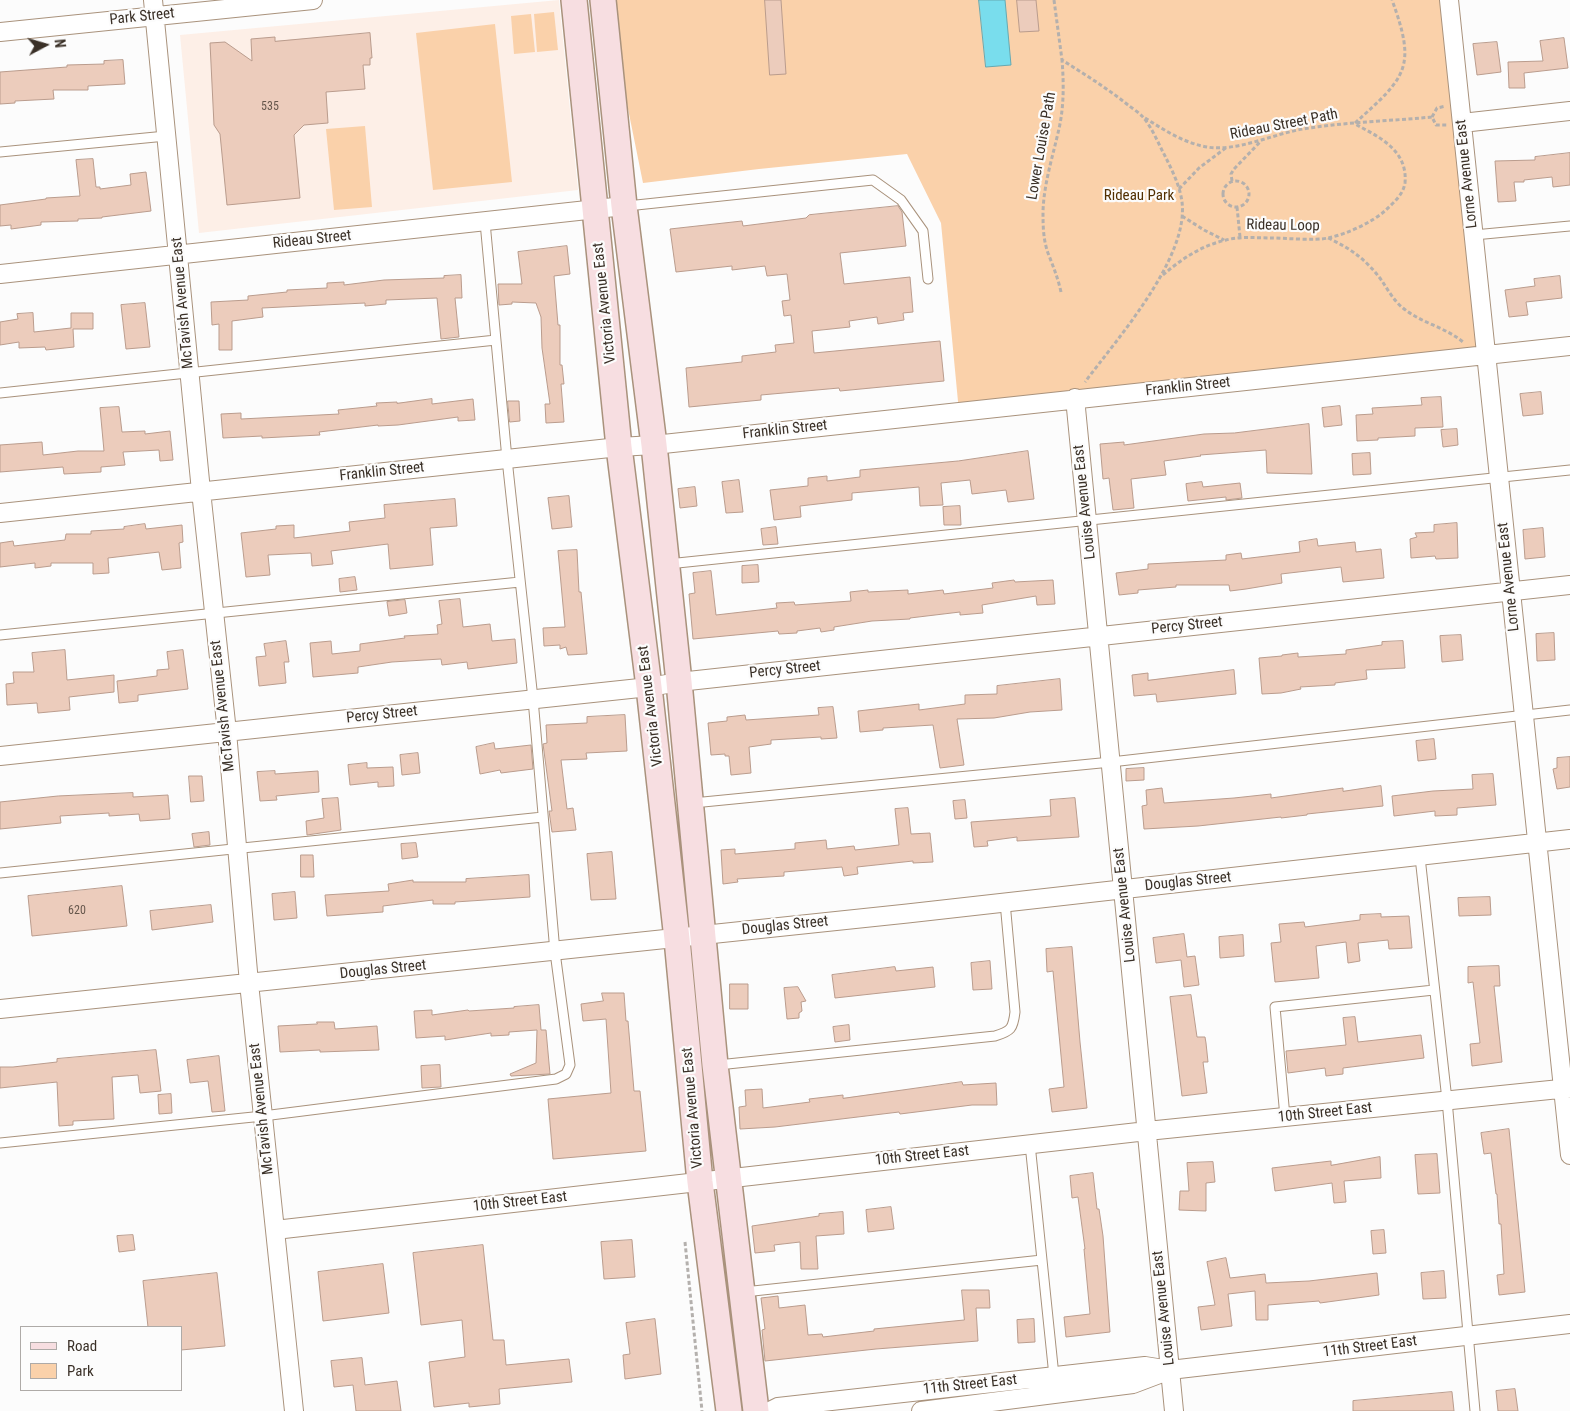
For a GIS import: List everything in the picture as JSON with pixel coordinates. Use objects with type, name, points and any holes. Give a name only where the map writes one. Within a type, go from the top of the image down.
[{"type":"main road","name":"Victoria Avenue East","points":[[574,0],[620,447],[677,939],[700,1182],[729,1411]]},
{"type":"main road","name":"Victoria Avenue East","points":[[604,0],[624,206],[654,445],[679,682],[715,1065],[756,1411]]},
{"type":"street","name":"Park Street","points":[[0,32],[153,8],[313,0]]},
{"type":"street","name":"Lorne Avenue East","points":[[1452,0],[1462,123],[1474,235],[1477,356],[1498,477],[1537,843],[1567,1088],[1570,1154]]},
{"type":"street","name":"McTavish Avenue East","points":[[153,8],[227,732],[249,984],[294,1411]]},
{"type":"street","points":[[1462,123],[1570,111]]},
{"type":"street","name":"Rideau Street","points":[[0,274],[624,206]]},
{"type":"street","name":"Franklin Street","points":[[0,513],[620,447],[654,445],[1570,346]]},
{"type":"street","name":"Louise Avenue East","points":[[1075,398],[1174,1411]]},
{"type":"street","name":"Percy Street","points":[[0,756],[649,688],[679,682],[1098,635],[1570,585]]},
{"type":"street","name":"Douglas Street","points":[[0,1009],[677,939],[1420,858],[1570,839]]},
{"type":"street","name":"10th Street East","points":[[275,1230],[1147,1131],[1567,1088]]},
{"type":"street","name":"11th Street East","points":[[921,1411],[1133,1384],[1170,1370],[1570,1324]]},
{"type":"street","name":"11th Street East","points":[[770,1411],[778,1406],[1146,1366],[1170,1370]]},
{"type":"lane","points":[[0,152],[166,136]]},
{"type":"lane","points":[[624,206],[872,180],[901,200],[923,231],[928,280]]},
{"type":"lane","points":[[0,1143],[263,1116],[556,1079],[566,1074],[570,1065],[555,952],[533,699],[507,459],[485,222]]},
{"type":"lane","points":[[1474,235],[1570,226]]},
{"type":"lane","points":[[0,393],[496,340]]},
{"type":"lane","points":[[666,564],[1570,470]]},
{"type":"lane","points":[[0,635],[520,582]]},
{"type":"lane","points":[[690,804],[1111,762],[1570,710]]},
{"type":"lane","points":[[0,873],[543,817]]},
{"type":"lane","points":[[1420,858],[1446,1100],[1475,1411]]},
{"type":"lane","points":[[715,1065],[995,1036],[1008,1032],[1014,1024],[1014,1012],[1005,902]]},
{"type":"lane","points":[[1285,1117],[1276,1007],[1434,990]]},
{"type":"lane","points":[[1030,1144],[1054,1376]]},
{"type":"lane","points":[[742,1293],[1042,1260]]},
{"type":"path","name":"Lower Louise Path","points":[[1054,0],[1064,78],[1058,131],[1047,174],[1043,209],[1045,241],[1058,277],[1061,292]]},
{"type":"path","points":[[1355,124],[1390,90],[1402,72],[1406,53],[1402,27],[1392,0]]},
{"type":"path","points":[[1062,60],[1106,88],[1142,116],[1171,168],[1182,202],[1182,216],[1178,236],[1161,277],[1150,296],[1084,383],[1075,398]]},
{"type":"path","name":"Rideau Street Path","points":[[1142,116],[1176,137],[1206,147],[1227,147],[1302,129],[1355,124],[1432,118],[1436,125],[1440,126],[1462,123]]},
{"type":"path","name":"Rideau Loop","points":[[1182,216],[1204,230],[1225,240],[1240,237],[1327,238],[1370,222],[1401,195],[1405,174],[1402,161],[1388,143],[1355,124]]},
{"type":"path","points":[[1232,181],[1234,169],[1262,140]]},
{"type":"path","points":[[1179,189],[1199,168],[1227,147]]},
{"type":"path","points":[[1232,181],[1241,182],[1247,187],[1248,191],[1248,196],[1244,203],[1237,206],[1229,205],[1223,194],[1226,186],[1232,181]]},
{"type":"path","points":[[1237,206],[1240,237]]},
{"type":"path","points":[[1327,238],[1345,246],[1358,255],[1370,266],[1400,306],[1410,314],[1451,333],[1477,356]]},
{"type":"path","points":[[1161,277],[1189,256],[1225,240]]},
{"type":"shaded area","points":[[559,0],[578,190],[199,233],[180,35]]},
{"type":"green space","name":"Rideau Park","points":[[606,0],[1449,0],[1485,355],[959,412],[941,223],[907,154],[643,183]]},
{"type":"green space","points":[[554,12],[558,50],[537,52],[534,14]]},
{"type":"green space","points":[[531,14],[535,52],[514,54],[511,16]]},
{"type":"green space","points":[[495,24],[512,182],[433,190],[416,33]]},
{"type":"green space","points":[[365,126],[372,207],[334,210],[326,129]]},
{"type":"water","points":[[979,0],[1005,0],[1011,65],[986,67]]},
{"type":"building","points":[[765,0],[781,0],[786,74],[770,75]]},
{"type":"building","points":[[1017,0],[1036,0],[1039,31],[1020,32]]},
{"type":"building","points":[[370,33],[372,58],[370,58],[370,65],[363,65],[365,89],[326,92],[328,123],[304,125],[294,135],[300,198],[227,205],[220,134],[214,125],[210,43],[225,42],[252,61],[251,39],[275,37],[275,41]]},
{"type":"building","points":[[1564,38],[1568,68],[1524,73],[1525,88],[1509,88],[1508,62],[1543,61],[1540,41]]},
{"type":"building","points":[[1497,42],[1501,72],[1477,75],[1473,44]]},
{"type":"building","points":[[123,60],[125,84],[88,86],[88,90],[53,90],[54,99],[15,101],[15,103],[0,104],[0,72],[67,67],[67,65],[104,64],[104,61]]},
{"type":"building","points":[[1570,153],[1570,185],[1553,187],[1552,177],[1514,182],[1516,201],[1498,202],[1495,161],[1535,160],[1535,157]]},
{"type":"building","points":[[93,159],[96,187],[100,187],[100,189],[131,185],[130,174],[146,172],[151,211],[102,218],[78,219],[78,221],[41,222],[41,225],[11,229],[11,225],[0,226],[0,205],[46,198],[80,196],[76,160]]},
{"type":"building","points":[[898,206],[902,212],[906,246],[840,253],[844,284],[910,277],[913,312],[903,313],[904,320],[878,324],[877,317],[849,321],[850,327],[812,331],[814,353],[940,341],[944,381],[840,391],[839,388],[761,395],[761,400],[689,407],[686,368],[742,362],[742,356],[776,352],[775,345],[794,343],[791,315],[784,316],[782,301],[790,300],[787,274],[767,276],[765,266],[732,270],[732,266],[676,272],[670,229],[742,221],[743,226],[806,218],[809,215]]},
{"type":"building","points":[[567,246],[570,274],[554,276],[558,325],[560,325],[560,365],[562,365],[564,384],[561,384],[564,422],[546,423],[545,404],[550,404],[542,348],[541,317],[536,303],[512,302],[512,304],[499,305],[498,284],[522,284],[518,252]]},
{"type":"building","points":[[461,275],[462,298],[455,298],[459,337],[441,339],[437,298],[386,300],[386,304],[365,306],[365,303],[262,308],[263,317],[232,321],[232,350],[219,350],[219,324],[212,325],[211,302],[248,300],[248,296],[287,292],[287,290],[327,288],[327,283],[344,282],[344,285],[384,280],[444,278],[444,276]]},
{"type":"building","points":[[1560,276],[1562,298],[1526,302],[1528,315],[1509,317],[1505,290],[1535,286],[1534,279]]},
{"type":"building","points":[[145,303],[150,347],[126,349],[121,305]]},
{"type":"building","points":[[33,313],[34,332],[71,328],[71,313],[93,313],[93,329],[73,329],[74,347],[46,350],[45,347],[19,348],[19,342],[0,345],[0,322],[18,319],[17,314]]},
{"type":"building","points":[[1541,392],[1543,414],[1523,416],[1520,394]]},
{"type":"building","points":[[1441,397],[1443,427],[1415,428],[1415,436],[1357,441],[1356,415],[1373,414],[1372,408],[1422,405],[1421,398]]},
{"type":"building","points":[[432,399],[432,404],[473,399],[475,420],[458,421],[458,417],[398,425],[378,425],[319,432],[320,435],[223,438],[221,414],[241,413],[241,419],[339,414],[338,410],[377,406],[376,403]]},
{"type":"building","points":[[508,401],[519,401],[520,421],[510,422]]},
{"type":"building","points":[[1340,406],[1342,425],[1324,427],[1322,408]]},
{"type":"building","points":[[119,407],[122,432],[145,431],[145,434],[170,431],[173,460],[160,461],[159,450],[123,452],[125,465],[101,467],[101,472],[64,474],[63,467],[0,472],[0,445],[42,442],[43,455],[78,451],[104,451],[100,408]]},
{"type":"building","points":[[1309,424],[1312,474],[1267,473],[1266,450],[1200,455],[1164,461],[1166,475],[1131,479],[1134,508],[1113,510],[1109,478],[1103,479],[1100,444],[1124,442],[1124,445],[1204,434],[1234,433]]},
{"type":"building","points":[[1457,429],[1458,445],[1443,447],[1441,430]]},
{"type":"building","points":[[1028,451],[1034,499],[1008,502],[1006,490],[972,494],[970,480],[941,483],[943,505],[920,506],[919,487],[852,493],[852,500],[800,506],[801,517],[774,520],[770,490],[808,486],[808,478],[827,476],[827,481],[860,477],[860,470],[958,461]]},
{"type":"building","points":[[1370,453],[1371,474],[1353,475],[1352,454]]},
{"type":"building","points":[[739,480],[743,512],[726,513],[722,482]]},
{"type":"building","points":[[1202,482],[1203,487],[1240,483],[1242,498],[1226,500],[1226,497],[1188,501],[1186,484]]},
{"type":"building","points":[[695,487],[697,506],[680,508],[678,489]]},
{"type":"building","points":[[569,496],[572,527],[552,529],[548,498]]},
{"type":"building","points":[[455,499],[457,526],[430,528],[433,565],[390,569],[388,544],[331,551],[333,564],[312,566],[311,553],[268,555],[270,575],[246,577],[241,533],[276,529],[276,526],[294,525],[294,538],[350,531],[349,522],[385,518],[384,505]]},
{"type":"building","points":[[960,506],[961,525],[944,525],[943,507]]},
{"type":"building","points":[[1457,523],[1458,558],[1436,559],[1435,556],[1411,558],[1410,539],[1417,537],[1415,533],[1434,532],[1434,525]]},
{"type":"building","points":[[145,524],[146,529],[182,525],[183,542],[179,543],[181,568],[162,570],[159,552],[108,558],[109,573],[93,574],[93,563],[51,563],[51,566],[35,568],[35,563],[0,567],[0,543],[13,541],[14,546],[65,540],[66,534],[91,534],[91,531],[124,529],[124,527]]},
{"type":"building","points":[[776,527],[778,544],[763,545],[761,529]]},
{"type":"building","points":[[1543,528],[1545,557],[1525,559],[1523,530]]},
{"type":"building","points":[[1317,539],[1318,546],[1355,542],[1356,552],[1381,549],[1384,578],[1343,582],[1341,567],[1281,574],[1282,583],[1246,589],[1230,591],[1229,585],[1176,585],[1176,587],[1138,590],[1138,593],[1119,595],[1116,573],[1148,569],[1148,564],[1226,560],[1226,555],[1241,553],[1242,559],[1300,552],[1299,542]]},
{"type":"building","points":[[577,550],[579,592],[581,592],[587,654],[568,655],[566,647],[560,649],[560,645],[544,646],[543,628],[565,627],[558,551]]},
{"type":"building","points":[[758,565],[759,582],[742,583],[742,566]]},
{"type":"building","points":[[711,571],[716,615],[777,608],[776,603],[794,602],[795,605],[851,601],[850,592],[908,590],[908,594],[943,590],[944,594],[993,588],[992,583],[1014,580],[1015,582],[1053,580],[1055,604],[1037,605],[1036,596],[982,605],[983,613],[960,615],[960,612],[910,619],[872,621],[834,627],[834,630],[821,632],[820,628],[797,631],[797,633],[779,634],[778,631],[693,639],[689,594],[695,593],[693,573]]},
{"type":"building","points":[[355,577],[357,590],[340,592],[339,579]]},
{"type":"building","points":[[460,599],[463,627],[490,624],[492,641],[515,639],[517,663],[468,669],[467,662],[442,665],[441,659],[392,662],[358,667],[358,673],[313,677],[310,643],[331,641],[332,654],[360,651],[360,644],[405,638],[404,636],[438,634],[437,625],[442,624],[439,601]]},
{"type":"building","points":[[405,600],[407,613],[389,616],[387,602]]},
{"type":"building","points":[[1554,633],[1555,660],[1537,661],[1536,634]]},
{"type":"building","points":[[1461,635],[1463,660],[1442,662],[1440,636]]},
{"type":"building","points":[[286,641],[289,662],[284,662],[286,683],[259,686],[256,657],[266,656],[264,644]]},
{"type":"building","points":[[1403,641],[1405,668],[1366,670],[1367,679],[1335,683],[1335,685],[1300,687],[1301,689],[1281,693],[1262,694],[1259,658],[1298,653],[1298,657],[1346,654],[1346,650],[1382,645],[1382,642]]},
{"type":"building","points":[[65,650],[67,680],[114,675],[114,692],[69,697],[70,710],[38,713],[37,703],[7,705],[6,684],[14,683],[13,672],[34,672],[32,653]]},
{"type":"building","points":[[183,650],[188,689],[138,695],[138,701],[119,703],[117,681],[157,676],[157,670],[169,669],[167,652]]},
{"type":"building","points":[[1234,670],[1236,694],[1157,702],[1156,694],[1134,696],[1132,675],[1148,673],[1148,680]]},
{"type":"building","points":[[1060,679],[1062,710],[1030,712],[994,718],[957,719],[964,765],[940,768],[933,725],[883,728],[883,730],[860,732],[858,711],[919,704],[919,710],[965,704],[965,695],[997,694],[997,686]]},
{"type":"building","points":[[833,707],[837,738],[771,740],[771,744],[749,747],[751,773],[731,775],[729,756],[725,756],[725,754],[711,755],[708,723],[727,721],[727,717],[745,715],[746,720],[819,715],[818,708]]},
{"type":"building","points":[[625,715],[627,751],[586,753],[587,759],[561,760],[567,809],[573,808],[576,830],[552,832],[549,811],[552,811],[543,744],[547,743],[546,725],[587,723],[587,717]]},
{"type":"building","points":[[1434,739],[1436,759],[1418,761],[1416,741]]},
{"type":"building","points":[[494,743],[495,749],[531,745],[533,769],[501,773],[500,770],[480,774],[476,747]]},
{"type":"building","points":[[418,753],[420,773],[402,775],[400,755]]},
{"type":"building","points":[[1570,757],[1570,787],[1557,789],[1553,769],[1557,768],[1557,758]]},
{"type":"building","points":[[367,763],[367,768],[393,767],[394,786],[378,787],[378,782],[350,785],[348,765]]},
{"type":"building","points":[[1144,768],[1144,780],[1126,781],[1126,769]]},
{"type":"building","points":[[275,771],[275,774],[318,771],[319,792],[276,796],[277,800],[260,801],[257,772]]},
{"type":"building","points":[[1493,774],[1496,805],[1457,808],[1457,815],[1435,816],[1435,811],[1394,816],[1392,796],[1473,789],[1472,775]]},
{"type":"building","points":[[189,776],[202,776],[204,801],[191,802]]},
{"type":"building","points":[[1381,786],[1383,806],[1198,826],[1144,829],[1142,806],[1147,805],[1146,790],[1162,788],[1164,803],[1271,794],[1271,798],[1343,788],[1343,791]]},
{"type":"building","points":[[133,793],[133,797],[168,795],[170,819],[140,821],[139,814],[109,816],[109,813],[60,816],[61,823],[0,829],[0,802],[58,796]]},
{"type":"building","points":[[338,798],[341,830],[307,835],[306,821],[324,818],[322,799]]},
{"type":"building","points":[[1075,798],[1079,837],[1017,841],[1017,837],[987,841],[988,846],[974,847],[971,822],[1051,816],[1050,800]]},
{"type":"building","points":[[965,800],[967,818],[955,819],[953,801]]},
{"type":"building","points":[[908,808],[911,834],[930,833],[933,862],[913,863],[913,861],[857,867],[858,874],[844,876],[842,867],[784,872],[784,876],[737,879],[738,882],[723,884],[721,850],[735,849],[735,854],[795,849],[795,843],[826,840],[827,849],[854,846],[855,850],[899,845],[895,809]]},
{"type":"building","points":[[209,832],[210,845],[194,847],[192,834]]},
{"type":"building","points":[[416,843],[418,857],[402,859],[401,844]]},
{"type":"building","points":[[612,852],[616,899],[591,900],[587,854]]},
{"type":"building","points":[[301,855],[313,855],[314,877],[301,877]]},
{"type":"building","points":[[529,875],[530,897],[455,902],[455,904],[433,904],[433,900],[383,906],[383,912],[327,916],[325,895],[389,891],[388,884],[413,880],[413,882],[466,882],[466,879]]},
{"type":"building","points":[[122,886],[127,926],[32,936],[28,896]]},
{"type":"building","points":[[295,892],[297,918],[274,920],[272,894]]},
{"type":"building","points":[[1490,897],[1491,915],[1459,916],[1458,898]]},
{"type":"building","points":[[211,905],[213,922],[152,930],[150,911]]},
{"type":"building","points":[[1381,914],[1381,917],[1409,916],[1412,948],[1389,949],[1388,940],[1358,943],[1360,961],[1348,963],[1346,942],[1316,946],[1319,978],[1275,982],[1271,943],[1281,942],[1279,924],[1304,922],[1305,927],[1360,920],[1360,915]]},
{"type":"building","points":[[1184,934],[1187,957],[1195,956],[1199,985],[1184,987],[1181,960],[1156,963],[1153,938]]},
{"type":"building","points":[[1243,935],[1244,956],[1220,958],[1219,937]]},
{"type":"building","points":[[1072,947],[1087,1108],[1052,1112],[1049,1089],[1064,1087],[1053,971],[1047,972],[1046,949]]},
{"type":"building","points":[[990,961],[992,989],[973,990],[971,963]]},
{"type":"building","points":[[1499,966],[1500,986],[1494,986],[1502,1062],[1472,1066],[1470,1044],[1480,1043],[1473,982],[1468,983],[1468,967]]},
{"type":"building","points":[[895,967],[896,971],[933,967],[935,987],[835,998],[832,975]]},
{"type":"building","points":[[730,984],[748,984],[748,1009],[730,1009]]},
{"type":"building","points":[[798,987],[806,1001],[801,1002],[802,1011],[799,1013],[799,1018],[787,1019],[784,988]]},
{"type":"building","points":[[602,993],[624,993],[634,1091],[640,1091],[646,1151],[553,1159],[548,1099],[611,1093],[606,1019],[583,1021],[581,1004],[603,1001]]},
{"type":"building","points":[[1191,995],[1197,1037],[1205,1037],[1206,1043],[1208,1062],[1203,1062],[1207,1093],[1182,1096],[1170,997]]},
{"type":"building","points":[[539,1005],[541,1030],[546,1030],[550,1074],[511,1076],[510,1074],[536,1063],[537,1030],[509,1032],[509,1035],[491,1036],[491,1033],[445,1040],[445,1036],[416,1038],[414,1011],[432,1010],[432,1015],[468,1010]]},
{"type":"building","points":[[1355,1017],[1358,1042],[1421,1035],[1424,1058],[1343,1068],[1343,1074],[1326,1076],[1325,1068],[1288,1073],[1286,1051],[1346,1045],[1343,1018]]},
{"type":"building","points":[[317,1022],[334,1022],[335,1029],[377,1026],[379,1050],[280,1052],[278,1026],[317,1024]]},
{"type":"building","points":[[849,1025],[850,1040],[835,1042],[833,1027]]},
{"type":"building","points":[[156,1050],[161,1091],[140,1093],[138,1075],[112,1077],[114,1119],[73,1121],[73,1125],[59,1126],[57,1082],[0,1088],[0,1067],[57,1062],[57,1059]]},
{"type":"building","points":[[219,1056],[225,1111],[212,1112],[208,1081],[190,1083],[187,1060]]},
{"type":"building","points":[[440,1065],[441,1087],[422,1088],[421,1066]]},
{"type":"building","points":[[962,1082],[963,1085],[996,1083],[997,1105],[972,1105],[775,1127],[740,1129],[739,1107],[746,1106],[745,1090],[762,1089],[763,1108],[810,1102],[809,1099],[843,1095],[843,1098]]},
{"type":"building","points":[[171,1094],[172,1113],[159,1114],[158,1095]]},
{"type":"building","points":[[1509,1129],[1525,1292],[1499,1295],[1497,1275],[1504,1274],[1501,1224],[1499,1224],[1491,1153],[1484,1154],[1481,1133]]},
{"type":"building","points":[[1437,1154],[1440,1193],[1418,1194],[1415,1155]]},
{"type":"building","points":[[1380,1157],[1381,1178],[1344,1181],[1346,1202],[1334,1203],[1332,1183],[1275,1191],[1272,1168],[1331,1161],[1331,1165]]},
{"type":"building","points":[[1213,1162],[1215,1182],[1206,1183],[1206,1211],[1179,1210],[1180,1191],[1189,1191],[1187,1163]]},
{"type":"building","points":[[1093,1173],[1097,1209],[1099,1209],[1103,1236],[1110,1332],[1066,1337],[1064,1317],[1090,1314],[1085,1249],[1078,1197],[1072,1198],[1070,1176]]},
{"type":"building","points":[[891,1207],[894,1229],[868,1232],[866,1210]]},
{"type":"building","points":[[843,1212],[844,1234],[816,1236],[818,1269],[801,1269],[800,1242],[774,1245],[775,1251],[755,1253],[752,1226],[819,1216],[819,1214]]},
{"type":"building","points":[[1384,1230],[1386,1253],[1373,1254],[1371,1231]]},
{"type":"building","points":[[133,1235],[135,1250],[119,1252],[117,1236]]},
{"type":"building","points":[[632,1240],[635,1277],[604,1279],[601,1242]]},
{"type":"building","points":[[483,1245],[493,1340],[504,1340],[506,1365],[569,1359],[572,1382],[499,1389],[500,1404],[469,1407],[469,1403],[434,1407],[429,1362],[465,1357],[462,1320],[421,1325],[413,1253]]},
{"type":"building","points":[[1226,1258],[1230,1278],[1265,1274],[1266,1283],[1309,1281],[1377,1273],[1379,1295],[1320,1303],[1319,1301],[1268,1305],[1268,1320],[1256,1320],[1255,1291],[1228,1294],[1232,1326],[1201,1330],[1198,1307],[1215,1305],[1207,1262]]},
{"type":"building","points":[[383,1264],[389,1313],[323,1321],[318,1272]]},
{"type":"building","points":[[1444,1271],[1446,1298],[1423,1299],[1421,1273]]},
{"type":"building","points":[[217,1273],[225,1346],[182,1350],[182,1326],[148,1326],[143,1281]]},
{"type":"building","points":[[962,1290],[989,1290],[990,1308],[976,1308],[978,1341],[876,1349],[765,1361],[762,1330],[765,1329],[761,1298],[778,1296],[779,1308],[805,1305],[808,1335],[822,1334],[823,1337],[874,1331],[874,1329],[964,1320]]},
{"type":"building","points":[[655,1319],[661,1374],[625,1379],[623,1355],[630,1354],[626,1323]]},
{"type":"building","points":[[1034,1319],[1035,1342],[1018,1343],[1017,1320]]},
{"type":"building","points":[[362,1358],[365,1385],[397,1381],[401,1411],[356,1411],[353,1385],[334,1387],[331,1361]]},
{"type":"building","points":[[1515,1389],[1518,1411],[1498,1411],[1496,1391]]},
{"type":"building","points":[[1452,1392],[1454,1411],[1353,1411],[1353,1401]]}]
